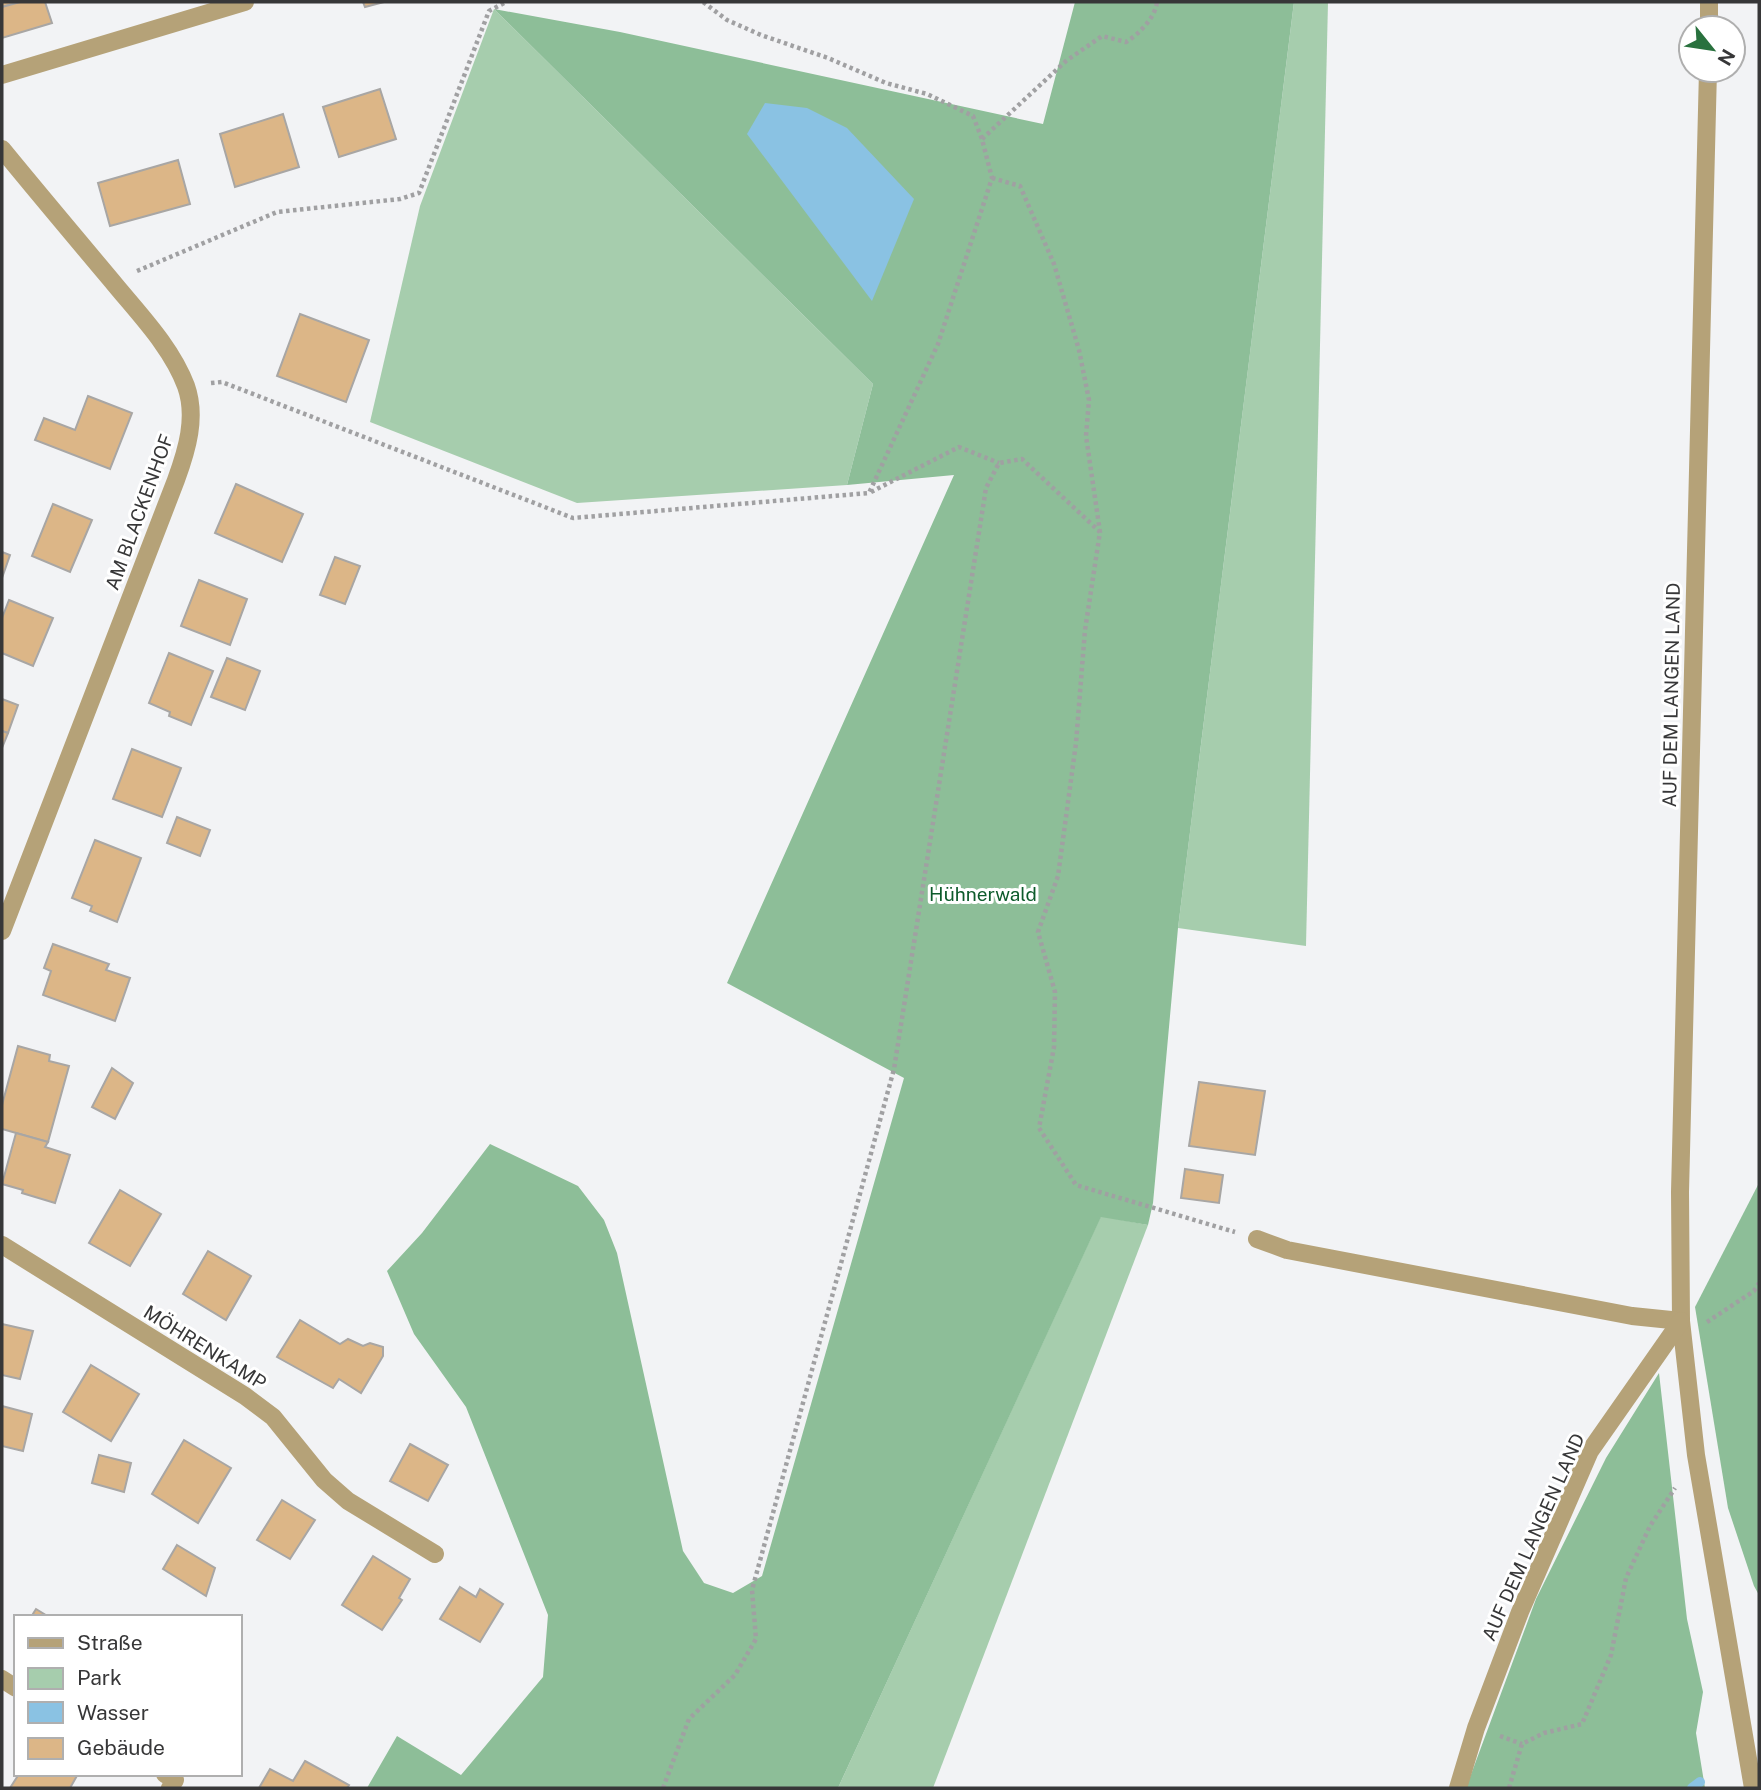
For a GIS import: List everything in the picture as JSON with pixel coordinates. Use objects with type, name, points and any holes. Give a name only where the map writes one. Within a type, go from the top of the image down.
[{"type":"street","points":[[2,75],[245,2]]},
{"type":"street","name":"AUF DEM LANGEN LAND","points":[[1708,84],[1680,1192],[1681,1321],[1696,1455],[1753,1788]]},
{"type":"street","name":"AM BLACKENHOF","points":[[2,149],[168,351],[186,386],[191,417],[187,449],[2,931]]},
{"type":"street","points":[[1257,1239],[1300,1252],[1632,1315],[1681,1321]]},
{"type":"street","name":"MÖHRENKAMP","points":[[2,1245],[245,1396],[273,1417],[324,1480],[348,1501],[435,1555]]},
{"type":"street","name":"AUF DEM LANGEN LAND","points":[[1458,1788],[1476,1728],[1520,1612],[1590,1451],[1681,1321]]},
{"type":"path","points":[[116,286],[135,272],[277,212],[400,199],[419,193],[489,11],[506,2]]},
{"type":"path","points":[[703,2],[727,20],[761,36],[828,58],[886,83],[927,94],[973,116],[982,139],[992,178],[938,344],[869,493]]},
{"type":"path","points":[[982,139],[1066,61],[1102,36],[1126,42],[1138,35],[1156,8],[1157,2]]},
{"type":"path","points":[[992,178],[1020,186],[1054,264],[1079,350],[1089,400],[1086,436],[1100,532],[1085,630],[1076,743],[1058,876],[1038,932],[1055,992],[1054,1048],[1038,1128],[1076,1185],[1257,1239]]},
{"type":"path","points":[[186,386],[222,382],[573,518],[869,493],[958,447],[999,463],[1022,459],[1100,532]]},
{"type":"path","points":[[663,1788],[689,1719],[735,1675],[756,1639],[752,1590],[894,1069],[986,488],[999,463]]},
{"type":"path","points":[[1686,1350],[1698,1327],[1754,1291],[1759,1283]]},
{"type":"path","points":[[1509,1788],[1522,1744],[1544,1733],[1582,1724],[1611,1655],[1626,1578],[1650,1526],[1696,1455]]},
{"type":"green space","name":"Hühnerwald","points":[[1075,2],[1294,2],[1178,928],[1153,1203],[1148,1225],[1101,1217],[838,1788],[367,1788],[397,1736],[461,1775],[543,1677],[548,1615],[466,1407],[414,1334],[387,1271],[422,1233],[490,1144],[578,1186],[604,1220],[617,1253],[683,1551],[704,1583],[733,1593],[762,1576],[904,1078],[727,983],[954,475],[847,485],[873,384],[494,9],[620,32],[1043,124]]},
{"type":"green space","points":[[1294,2],[1328,2],[1306,946],[1178,928]]},
{"type":"green space","points":[[494,9],[873,384],[847,485],[577,503],[370,422],[420,206]]},
{"type":"green space","points":[[1759,1183],[1759,1595],[1728,1508],[1695,1307]]},
{"type":"green space","points":[[1101,1216],[1148,1225],[933,1788],[838,1788]]},
{"type":"green space","points":[[1659,1373],[1687,1619],[1703,1692],[1696,1733],[1705,1788],[1466,1788],[1536,1599],[1606,1458]]},
{"type":"water","points":[[765,103],[807,108],[847,128],[914,199],[872,301],[747,134]]},
{"type":"building","points":[[2,2],[20,2],[2,7]]},
{"type":"building","points":[[20,2],[45,2],[52,23],[2,38],[2,7]]},
{"type":"building","points":[[363,2],[384,2],[365,7]]},
{"type":"building","points":[[380,89],[396,139],[339,157],[323,107]]},
{"type":"building","points":[[283,114],[299,167],[235,187],[220,134]]},
{"type":"building","points":[[178,160],[190,204],[110,226],[98,183]]},
{"type":"building","points":[[300,314],[369,340],[346,402],[277,376]]},
{"type":"building","points":[[88,396],[132,413],[110,469],[35,440],[44,418],[75,430]]},
{"type":"building","points":[[236,484],[303,514],[282,562],[215,533]]},
{"type":"building","points":[[53,504],[92,520],[70,572],[32,556]]},
{"type":"building","points":[[2,552],[10,555],[2,578]]},
{"type":"building","points":[[335,557],[360,566],[345,604],[320,595]]},
{"type":"building","points":[[199,580],[247,599],[230,645],[181,626]]},
{"type":"building","points":[[9,600],[53,618],[33,666],[2,653],[2,618]]},
{"type":"building","points":[[169,653],[213,671],[191,725],[169,716],[170,712],[149,703]]},
{"type":"building","points":[[227,658],[260,671],[245,710],[211,697]]},
{"type":"building","points":[[2,699],[18,705],[8,733],[2,731]]},
{"type":"building","points":[[2,731],[8,733],[2,748]]},
{"type":"building","points":[[132,749],[181,768],[162,817],[113,799]]},
{"type":"building","points":[[177,817],[210,830],[200,856],[167,843]]},
{"type":"building","points":[[95,840],[141,858],[117,922],[90,911],[92,906],[72,898]]},
{"type":"building","points":[[53,944],[109,964],[106,970],[130,978],[115,1021],[43,995],[51,971],[44,968]]},
{"type":"building","points":[[18,1046],[50,1055],[49,1061],[69,1066],[48,1142],[2,1129],[2,1105]]},
{"type":"building","points":[[112,1068],[133,1083],[115,1119],[92,1107]]},
{"type":"building","points":[[1199,1082],[1265,1091],[1255,1155],[1189,1146]]},
{"type":"building","points":[[16,1133],[48,1142],[45,1147],[70,1155],[55,1203],[2,1184]]},
{"type":"building","points":[[1185,1169],[1223,1175],[1219,1203],[1181,1198]]},
{"type":"building","points":[[120,1190],[161,1214],[130,1266],[89,1243]]},
{"type":"building","points":[[208,1251],[251,1276],[226,1320],[183,1294]]},
{"type":"building","points":[[300,1320],[340,1344],[348,1339],[363,1346],[370,1343],[383,1347],[383,1356],[361,1393],[339,1379],[333,1388],[277,1357]]},
{"type":"building","points":[[2,1324],[33,1331],[20,1379],[2,1375]]},
{"type":"building","points":[[91,1365],[139,1394],[111,1441],[63,1412]]},
{"type":"building","points":[[2,1406],[32,1414],[23,1451],[2,1446]]},
{"type":"building","points":[[184,1440],[231,1468],[198,1523],[152,1494]]},
{"type":"building","points":[[410,1444],[448,1465],[428,1501],[390,1481]]},
{"type":"building","points":[[99,1455],[131,1463],[124,1492],[92,1483]]},
{"type":"building","points":[[282,1500],[315,1520],[290,1559],[257,1540]]},
{"type":"building","points":[[177,1545],[215,1568],[206,1596],[163,1569]]},
{"type":"building","points":[[373,1556],[410,1579],[399,1598],[402,1600],[382,1630],[342,1605]]},
{"type":"building","points":[[460,1587],[476,1597],[480,1589],[503,1604],[480,1642],[440,1619]]},
{"type":"building","points":[[36,1609],[46,1615],[32,1615]]},
{"type":"building","points":[[305,1761],[349,1785],[347,1788],[259,1788],[270,1769],[293,1781]]},
{"type":"building","points":[[18,1776],[77,1776],[70,1788],[10,1788]]},
{"type":"waterway","points":[[1692,1788],[1700,1782]]}]
